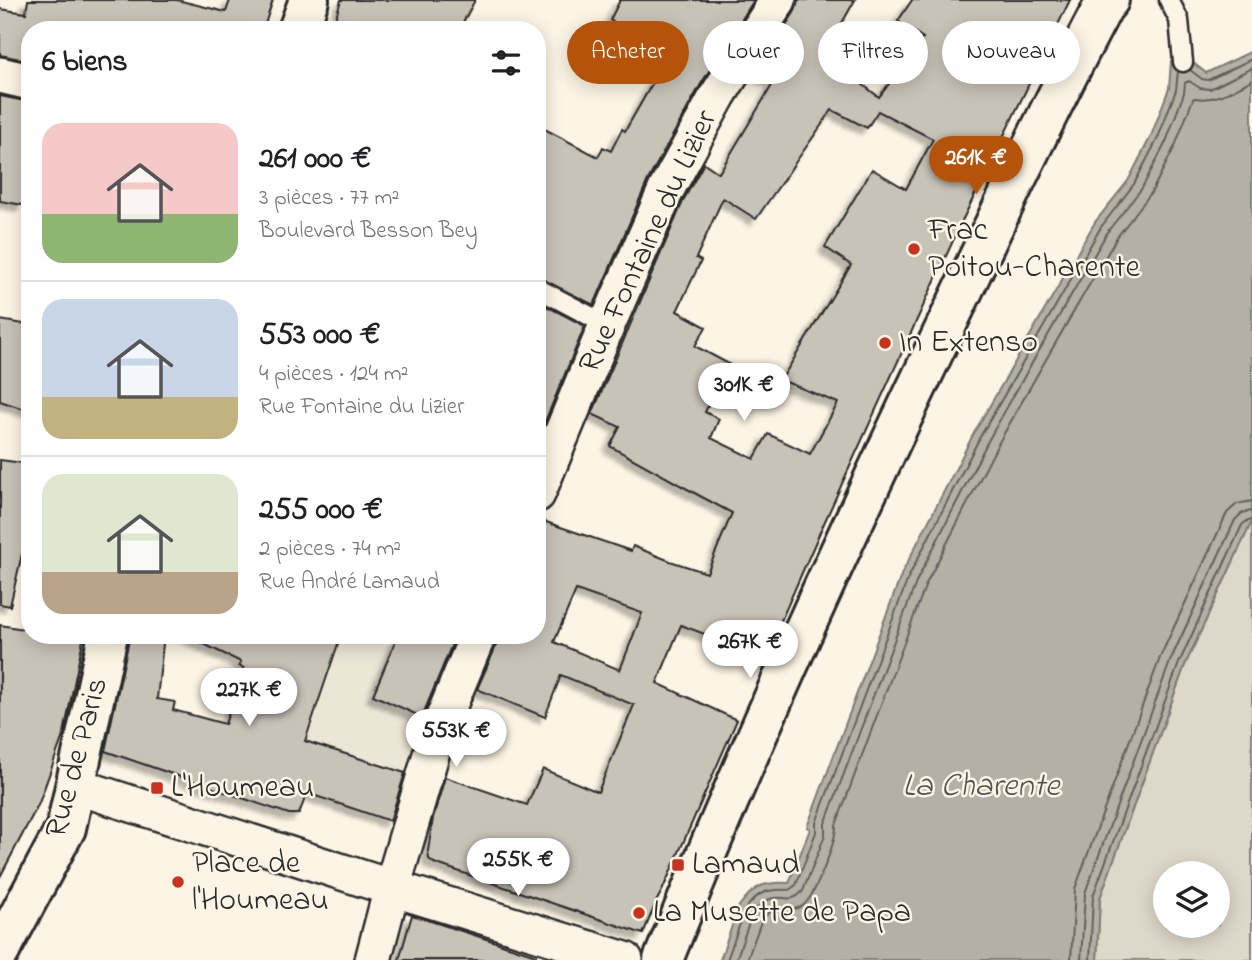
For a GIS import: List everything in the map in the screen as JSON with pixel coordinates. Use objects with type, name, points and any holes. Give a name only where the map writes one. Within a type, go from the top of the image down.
[{"type":"main road","points":[[301,21],[309,0]]},
{"type":"main road","points":[[663,960],[695,878],[897,427],[1065,79],[1109,0]]},
{"type":"main road","name":"Rue de Paris","points":[[0,951],[66,828],[106,644]]},
{"type":"street","name":"Rue Fontaine du Lizier","points":[[546,472],[666,190],[718,95],[778,0]]},
{"type":"street","points":[[0,75],[21,80]]},
{"type":"street","points":[[373,960],[437,734],[474,644]]},
{"type":"street","points":[[76,786],[625,960]]},
{"type":"lane","points":[[1169,0],[1179,20],[1183,62]]},
{"type":"lane","points":[[546,293],[607,325]]},
{"type":"shaded area","points":[[1252,521],[1252,960],[1097,960],[1100,898],[1185,665]]},
{"type":"shaded area","points":[[296,644],[388,644],[444,673],[425,718],[390,821],[307,793],[298,818],[187,780],[198,742],[216,748]]},
{"type":"water","name":"La Charente","points":[[1252,51],[1252,521],[1185,665],[1100,898],[1097,960],[720,960],[744,899],[760,886],[789,883],[810,829],[807,827],[902,573],[974,433],[1095,222],[1128,181],[1151,136],[1169,88],[1171,61],[1192,62],[1206,73]]},
{"type":"building","points":[[28,0],[177,0],[226,12],[230,0],[273,0],[266,21],[21,21],[21,59],[0,55],[0,9],[26,13]]},
{"type":"building","points":[[341,0],[475,0],[464,21],[335,21]]},
{"type":"building","points":[[620,0],[754,0],[741,21],[703,21],[703,81],[648,180],[594,305],[546,281],[546,130],[598,157],[603,147],[611,151],[652,84],[689,84],[689,21],[612,21]]},
{"type":"building","points":[[798,0],[855,0],[843,21],[818,21],[818,84],[862,84],[879,97],[889,84],[928,84],[928,21],[898,21],[912,0],[1070,0],[1060,21],[942,21],[942,84],[1029,84],[962,221],[765,657],[681,625],[657,683],[737,720],[643,934],[434,863],[429,859],[428,851],[433,818],[445,777],[527,805],[543,769],[598,792],[634,705],[561,675],[545,717],[477,689],[497,644],[546,644],[546,522],[631,551],[633,546],[707,573],[732,513],[610,446],[620,427],[592,414],[684,199],[704,163],[719,173],[773,84],[804,84],[804,21],[789,21]],"holes":[[[832,110],[867,128],[878,111],[933,139],[906,189],[872,169],[825,247],[851,265],[781,380],[838,403],[810,454],[768,434],[754,459],[711,438],[719,419],[705,412],[729,364],[695,346],[706,327],[677,311],[701,261],[696,258],[723,198],[756,219]],[[576,590],[642,613],[620,670],[554,642]]]},
{"type":"building","points":[[0,96],[21,100],[21,205],[0,201]]},
{"type":"building","points":[[546,306],[585,326],[546,419]]},
{"type":"building","points":[[0,320],[21,324],[21,408],[0,401]]},
{"type":"building","points":[[0,460],[21,463],[21,558],[10,606],[0,604]]},
{"type":"building","points":[[0,625],[21,628],[21,644],[82,644],[64,733],[39,803],[0,877]]},
{"type":"building","points":[[128,644],[163,644],[157,699],[175,702],[173,710],[225,724],[244,668],[239,666],[241,662],[204,644],[338,644],[305,741],[405,773],[390,821],[307,793],[299,814],[289,814],[105,751]]},
{"type":"building","points":[[394,644],[452,644],[422,717],[373,695]]},
{"type":"building","points":[[412,915],[536,955],[535,960],[399,960]]},
{"type":"place","name":"Frac Poitou-Charente","points":[[914,249]]},
{"type":"place","name":"In Extenso","points":[[885,343]]},
{"type":"place","name":"L'Houmeau","points":[[157,788]]},
{"type":"place","name":"Lamaud","points":[[678,865]]},
{"type":"place","name":"Place de l'Houmeau","points":[[178,882]]},
{"type":"place","name":"La Musette de Papa","points":[[639,913]]}]
